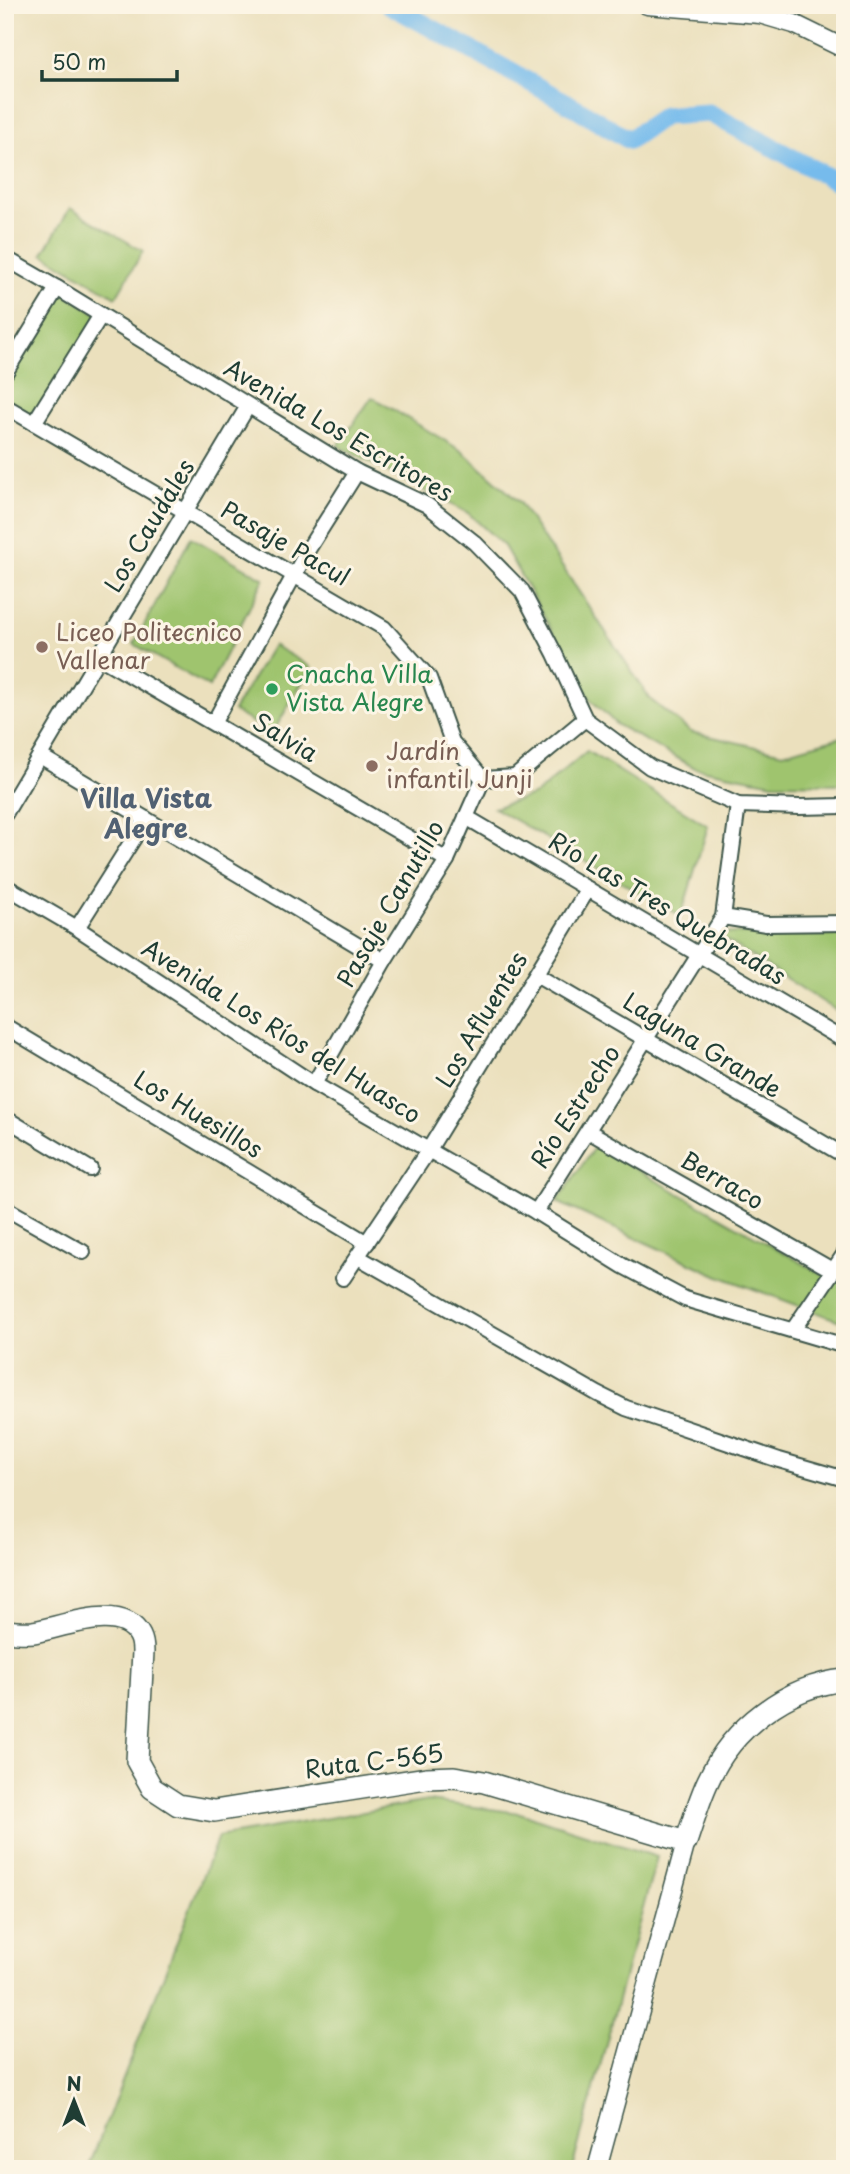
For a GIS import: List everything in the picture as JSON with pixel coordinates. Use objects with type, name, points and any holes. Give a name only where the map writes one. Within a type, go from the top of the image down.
[{"type":"main road","name":"Ruta C-565","points":[[5,1631],[31,1632],[102,1618],[117,1619],[140,1635],[144,1652],[137,1761],[152,1788],[178,1805],[214,1811],[426,1778],[454,1777],[497,1785],[686,1842]]},
{"type":"main road","points":[[686,1842],[708,1781],[724,1752],[738,1735],[771,1708],[790,1697],[813,1687],[845,1680]]},
{"type":"street","points":[[647,5],[760,13],[794,24],[845,49]]},
{"type":"street","name":"Avenida Los Escritores","points":[[5,258],[357,472],[427,505],[475,543],[522,591],[585,719],[650,767],[738,805],[845,806]]},
{"type":"street","points":[[5,373],[57,288]]},
{"type":"street","points":[[34,423],[101,315]]},
{"type":"street","name":"Pasaje Pacul","points":[[5,406],[384,628],[429,678],[452,742],[483,779]]},
{"type":"street","name":"Los Caudales","points":[[5,814],[248,406]]},
{"type":"street","points":[[214,722],[294,575],[357,472]]},
{"type":"street","name":"Salvia","points":[[99,657],[447,860]]},
{"type":"street","points":[[483,779],[515,777],[585,719]]},
{"type":"street","points":[[40,756],[384,961]]},
{"type":"street","name":"Pasaje Canutillo","points":[[314,1084],[384,961],[447,860],[483,779]]},
{"type":"street","points":[[738,805],[723,917],[766,924],[845,923]]},
{"type":"street","name":"Río Las Tres Quebradas","points":[[466,817],[845,1041]]},
{"type":"street","points":[[77,929],[146,819]]},
{"type":"street","name":"Avenida Los Ríos del Huasco","points":[[5,886],[77,929],[314,1084],[536,1212],[623,1266],[685,1299],[845,1346]]},
{"type":"street","name":"Los Afluentes","points":[[343,1278],[428,1151],[587,889]]},
{"type":"street","name":"Río Estrecho","points":[[536,1212],[723,917]]},
{"type":"street","name":"Laguna Grande","points":[[536,975],[845,1156]]},
{"type":"street","name":"Los Huesillos","points":[[5,1026],[367,1243]]},
{"type":"street","points":[[5,1118],[90,1169]]},
{"type":"street","name":"Berraco","points":[[588,1131],[834,1271]]},
{"type":"street","points":[[5,1208],[83,1252]]},
{"type":"street","points":[[793,1330],[845,1253]]},
{"type":"street","points":[[358,1257],[626,1408],[779,1460],[845,1479]]},
{"type":"street","points":[[597,2169],[686,1842]]},
{"type":"green space","points":[[70,208],[143,251],[116,297],[43,254]]},
{"type":"green space","points":[[57,289],[99,315],[34,421],[5,404],[5,375]]},
{"type":"green space","points":[[372,397],[462,451],[519,502],[651,700],[691,732],[783,753],[845,736],[845,784],[773,783],[695,768],[617,725],[591,700],[504,546],[468,513],[338,446]]},
{"type":"green space","points":[[191,537],[264,579],[209,687],[134,644]]},
{"type":"green space","name":"Cnacha Villa Vista Alegre","points":[[273,645],[311,667],[272,734],[233,711]]},
{"type":"green space","points":[[587,751],[708,826],[681,916],[494,808],[536,794]]},
{"type":"green space","points":[[715,933],[845,935],[845,1016]]},
{"type":"green space","points":[[595,1146],[834,1281],[845,1267],[845,1323],[719,1276],[557,1202]]},
{"type":"green space","points":[[428,1801],[520,1813],[657,1857],[572,2169],[88,2169],[218,1837]]},
{"type":"waterway","points":[[390,5],[629,140],[664,116],[709,113],[845,186]]},
{"type":"place","name":"Liceo Politecnico Vallenar","points":[[42,647]]},
{"type":"place","name":"Cnacha Villa Vista Alegre","points":[[272,689]]},
{"type":"place","name":"Jardín infantil Junji","points":[[372,766]]},
{"type":"district","name":"Villa Vista Alegre","points":[[146,814]]}]
